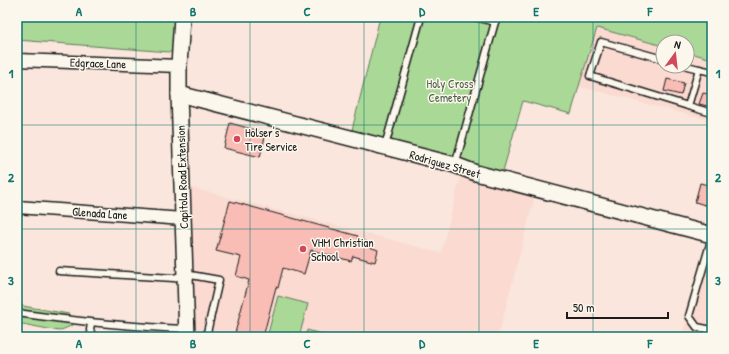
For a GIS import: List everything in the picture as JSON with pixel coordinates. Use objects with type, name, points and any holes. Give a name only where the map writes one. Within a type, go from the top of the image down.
[{"type":"street","name":"Capitola Road Extension","points":[[182,17],[179,94],[187,333]]},
{"type":"street","name":"Edgrace Lane","points":[[17,60],[179,66]]},
{"type":"street","name":"Rodriguez Street","points":[[179,94],[455,165],[476,173],[712,236]]},
{"type":"street","name":"Glenada Lane","points":[[17,207],[183,219]]},
{"type":"lane","points":[[384,147],[421,17]]},
{"type":"lane","points":[[455,165],[496,20],[475,17]]},
{"type":"lane","points":[[655,57],[601,42],[590,76],[712,113]]},
{"type":"lane","points":[[695,68],[712,72]]},
{"type":"lane","points":[[688,106],[699,69]]},
{"type":"lane","points":[[712,236],[689,316],[697,327],[712,330]]},
{"type":"lane","points":[[59,271],[174,278],[185,274],[219,280],[206,337]]},
{"type":"lane","points":[[17,313],[91,323],[152,328],[187,333]]},
{"type":"lane","points":[[91,323],[90,330],[93,337]]},
{"type":"shaded area","points":[[597,28],[655,44],[655,74],[695,74],[695,54],[712,59],[712,121],[578,86]]},
{"type":"shaded area","name":"VHM Christian School","points":[[463,168],[537,188],[498,337],[187,337],[181,185],[441,253]]},
{"type":"shaded area","points":[[709,233],[712,234],[712,337],[682,337]]},
{"type":"green space","points":[[17,17],[186,17],[182,53],[17,40]]},
{"type":"green space","name":"Holy Cross Cemetery","points":[[380,17],[712,17],[712,59],[695,54],[695,34],[655,34],[655,44],[597,28],[571,114],[523,101],[501,178],[350,138]]},
{"type":"green space","points":[[278,296],[308,304],[299,337],[267,337]]},
{"type":"green space","points":[[17,305],[69,314],[73,325],[59,331],[17,323]]},
{"type":"green space","points":[[307,330],[333,337],[305,337]]},
{"type":"building","points":[[667,79],[684,83],[681,95],[664,91]]},
{"type":"building","points":[[703,93],[712,95],[712,107],[699,104]]},
{"type":"building","points":[[230,123],[266,133],[260,157],[224,148]]},
{"type":"building","points":[[700,183],[712,186],[712,207],[695,202]]},
{"type":"building","points":[[230,201],[358,236],[358,239],[368,242],[367,246],[378,250],[375,262],[353,256],[351,261],[311,250],[304,274],[283,268],[278,288],[276,287],[263,337],[234,337],[249,280],[236,276],[241,257],[216,251]]},
{"type":"place","name":"Holser's Tire Service","points":[[237,139]]},
{"type":"place","name":"VHM Christian School","points":[[303,249]]}]
